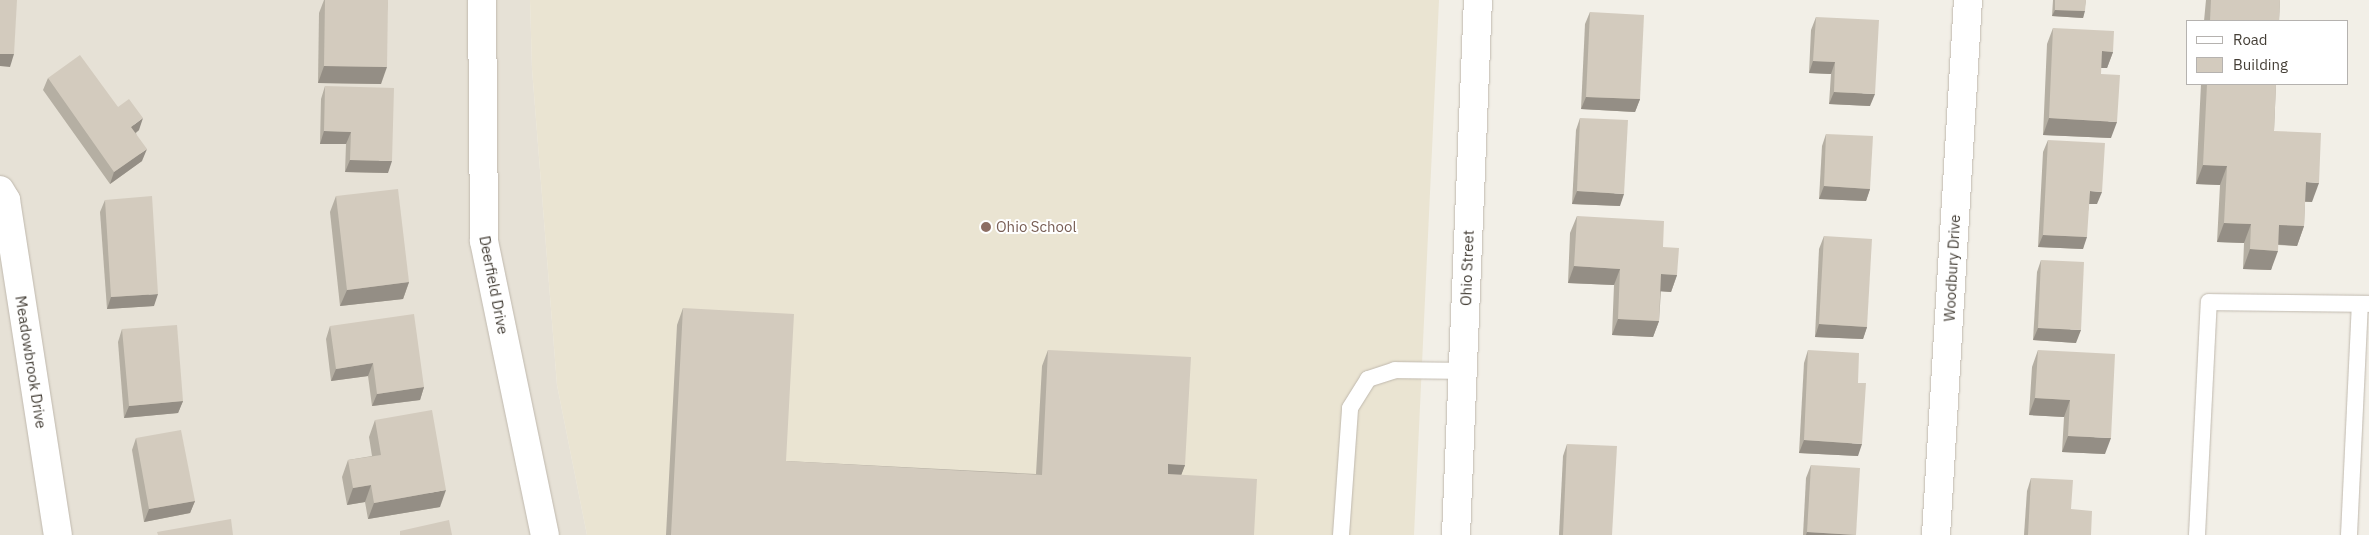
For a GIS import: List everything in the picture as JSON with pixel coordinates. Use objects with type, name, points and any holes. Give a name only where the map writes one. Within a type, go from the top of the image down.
[{"type":"street","name":"Deerfield Drive","points":[[482,0],[484,241],[545,535]]},
{"type":"street","name":"Ohio Street","points":[[1456,535],[1478,0]]},
{"type":"street","name":"Woodbury Drive","points":[[1936,535],[1968,0]]},
{"type":"street","name":"Meadowbrook Drive","points":[[0,190],[6,200],[58,535]]},
{"type":"lane","points":[[2197,535],[2209,302],[2364,304],[2349,535]]},
{"type":"lane","points":[[1341,535],[1350,408],[1368,379],[1395,370],[1463,371]]},
{"type":"shaded area","points":[[0,0],[530,0],[532,69],[557,385],[587,535],[0,535]]},
{"type":"shaded area","name":"Ohio School","points":[[530,0],[1439,0],[1414,535],[587,535],[557,385],[532,69]]},
{"type":"building","points":[[0,0],[17,0],[14,54],[0,54]]},
{"type":"building","points":[[325,0],[388,0],[387,67],[324,66]]},
{"type":"building","points":[[2055,0],[2086,0],[2085,11],[2055,10]]},
{"type":"building","points":[[2211,0],[2280,0],[2279,20],[2210,20]]},
{"type":"building","points":[[1590,12],[1644,15],[1640,99],[1586,97]]},
{"type":"building","points":[[1816,17],[1879,20],[1875,94],[1834,92],[1835,62],[1813,61]]},
{"type":"building","points":[[2053,28],[2114,31],[2113,52],[2102,51],[2101,74],[2120,75],[2117,122],[2049,118]]},
{"type":"building","points":[[80,55],[118,107],[129,99],[143,118],[131,127],[147,149],[114,172],[48,78]]},
{"type":"building","points":[[2207,85],[2276,85],[2274,131],[2321,133],[2319,183],[2306,182],[2304,226],[2279,225],[2278,251],[2250,249],[2251,224],[2224,223],[2227,166],[2203,165]]},
{"type":"building","points":[[325,86],[394,88],[392,161],[350,160],[351,132],[324,131]]},
{"type":"building","points":[[1580,118],[1628,120],[1624,194],[1577,191]]},
{"type":"building","points":[[1826,134],[1873,136],[1870,189],[1824,186]]},
{"type":"building","points":[[2048,140],[2105,143],[2102,192],[2090,191],[2087,237],[2043,235]]},
{"type":"building","points":[[398,189],[409,282],[347,290],[336,196]]},
{"type":"building","points":[[152,196],[158,294],[111,297],[105,200]]},
{"type":"building","points":[[1577,216],[1664,221],[1663,247],[1679,248],[1677,275],[1661,274],[1659,321],[1618,319],[1620,269],[1574,266]]},
{"type":"building","points":[[1824,236],[1872,239],[1867,327],[1819,324]]},
{"type":"building","points":[[2041,260],[2084,262],[2081,330],[2038,328]]},
{"type":"building","points":[[683,308],[794,314],[786,461],[1042,475],[1048,350],[1191,357],[1185,465],[1168,464],[1168,474],[1257,479],[1254,535],[671,535]]},
{"type":"building","points":[[414,314],[424,387],[377,394],[373,363],[336,369],[330,326]]},
{"type":"building","points":[[177,325],[183,401],[129,406],[122,329]]},
{"type":"building","points":[[1808,350],[1859,353],[1858,383],[1866,383],[1862,444],[1804,440]]},
{"type":"building","points":[[2038,350],[2115,354],[2111,438],[2068,436],[2070,400],[2035,398]]},
{"type":"building","points":[[432,410],[446,490],[374,503],[371,485],[353,488],[348,460],[381,455],[375,420]]},
{"type":"building","points":[[181,430],[195,501],[149,509],[136,438]]},
{"type":"building","points":[[1567,444],[1617,446],[1612,535],[1563,535]]},
{"type":"building","points":[[1811,465],[1860,468],[1856,535],[1807,532]]},
{"type":"building","points":[[2031,478],[2073,480],[2071,509],[2092,511],[2091,535],[2028,535]]},
{"type":"building","points":[[231,519],[233,535],[158,535],[157,532]]},
{"type":"building","points":[[449,520],[452,535],[400,535],[400,531]]},
{"type":"place","name":"Ohio School","points":[[986,227]]}]
